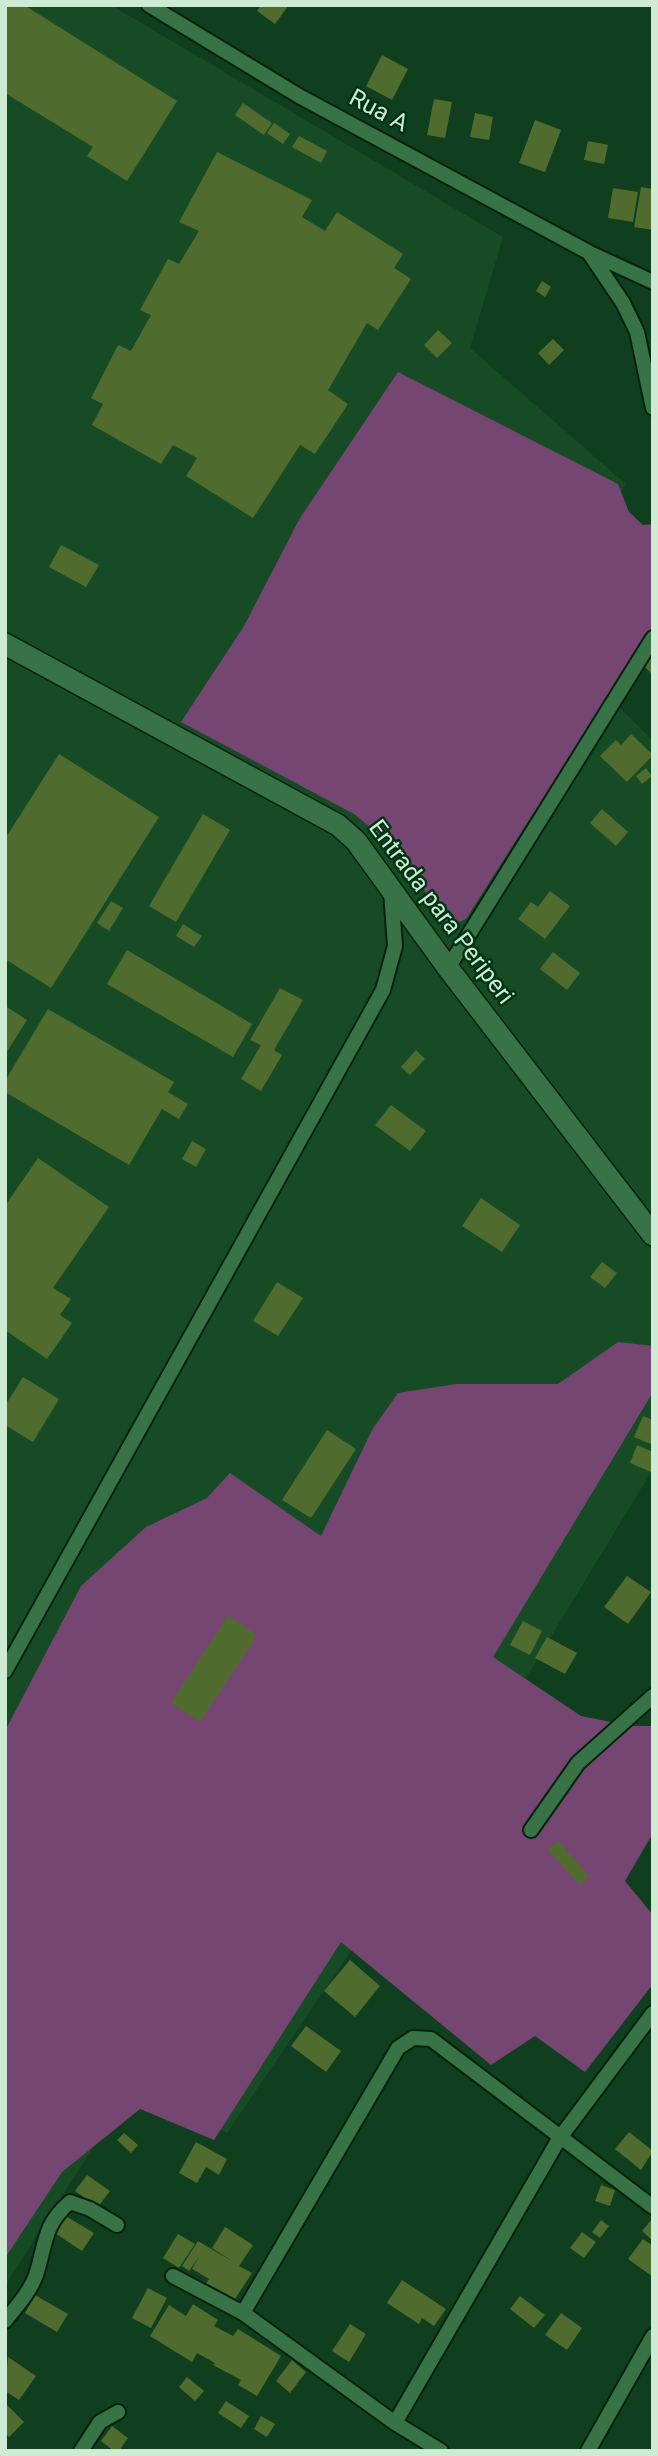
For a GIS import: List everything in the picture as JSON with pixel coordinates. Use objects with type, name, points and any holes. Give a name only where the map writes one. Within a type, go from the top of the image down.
[{"type":"main road","name":"Entrada para Periperi","points":[[5,644],[338,825],[356,841],[448,968],[653,1235]]},
{"type":"street","name":"Rua A","points":[[149,5],[299,96],[590,253],[653,282]]},
{"type":"street","name":"Rua A","points":[[590,253],[623,303],[637,332],[646,386],[653,408]]},
{"type":"street","points":[[448,968],[653,638]]},
{"type":"street","points":[[5,1671],[383,990],[395,946],[390,886]]},
{"type":"street","points":[[531,1830],[578,1763],[653,1696]]},
{"type":"street","points":[[395,2423],[559,2139],[653,2013]]},
{"type":"street","points":[[243,2313],[398,2048],[404,2042],[420,2037],[431,2039],[559,2139],[653,2207]]},
{"type":"street","points":[[5,2321],[36,2276],[42,2246],[54,2215],[70,2202],[90,2208],[117,2225]]},
{"type":"street","points":[[173,2276],[243,2313],[395,2423],[441,2451]]},
{"type":"street","points":[[588,2451],[653,2336]]},
{"type":"street","points":[[81,2451],[100,2422],[118,2412]]},
{"type":"shaded area","points":[[5,5],[111,5],[503,237],[470,348],[626,484],[605,518],[653,544],[653,638],[614,702],[653,741],[653,1469],[433,1831],[227,2133],[132,2086],[5,2286]]},
{"type":"shaded area","points":[[398,372],[618,484],[629,512],[643,525],[653,524],[653,625],[466,919],[447,928],[403,854],[354,814],[181,722],[244,626],[300,518]]},
{"type":"shaded area","points":[[618,1342],[653,1346],[653,1392],[493,1657],[581,1716],[631,1726],[653,1726],[653,1833],[625,1881],[653,1915],[653,1984],[585,2072],[535,2036],[491,2065],[341,1942],[214,2140],[140,2109],[62,2172],[5,2258],[5,1731],[81,1586],[146,1527],[207,1498],[230,1473],[321,1536],[372,1430],[398,1393],[456,1384],[558,1384]]},
{"type":"building","points":[[5,5],[24,5],[177,101],[127,181],[87,156],[93,147],[5,93]]},
{"type":"building","points":[[261,5],[289,5],[275,24],[257,11]]},
{"type":"building","points":[[382,55],[408,69],[392,100],[366,86]]},
{"type":"building","points":[[434,99],[452,102],[445,138],[427,135]]},
{"type":"building","points":[[243,103],[272,123],[264,135],[235,115]]},
{"type":"building","points":[[475,113],[493,117],[489,140],[470,137]]},
{"type":"building","points":[[535,120],[561,130],[545,172],[519,163]]},
{"type":"building","points":[[274,123],[290,134],[283,144],[267,133]]},
{"type":"building","points":[[299,136],[327,151],[321,163],[292,147]]},
{"type":"building","points":[[588,141],[608,145],[604,164],[584,160]]},
{"type":"building","points":[[217,152],[312,200],[302,217],[325,231],[337,212],[403,254],[394,268],[411,279],[378,330],[367,323],[328,390],[348,404],[315,454],[300,445],[253,518],[186,476],[197,458],[173,445],[161,464],[92,425],[103,404],[91,398],[118,345],[131,351],[151,315],[140,310],[168,259],[179,264],[199,231],[179,222]]},
{"type":"building","points":[[641,187],[653,189],[653,230],[634,227]]},
{"type":"building","points":[[613,188],[638,192],[633,222],[608,218]]},
{"type":"building","points":[[542,281],[551,287],[545,297],[536,291]]},
{"type":"building","points":[[438,330],[452,343],[437,358],[424,345]]},
{"type":"building","points":[[553,339],[564,350],[549,365],[538,353]]},
{"type":"building","points":[[61,545],[99,565],[86,587],[49,567]]},
{"type":"building","points":[[653,652],[653,675],[642,664]]},
{"type":"building","points":[[631,734],[653,755],[627,782],[600,756],[616,740],[621,745]]},
{"type":"building","points":[[59,754],[159,817],[51,988],[5,959],[5,839]]},
{"type":"building","points":[[646,768],[652,776],[642,784],[636,776]]},
{"type":"building","points":[[602,809],[628,832],[616,846],[590,823]]},
{"type":"building","points":[[203,814],[230,830],[176,922],[149,906]]},
{"type":"building","points":[[550,891],[570,906],[545,939],[518,919],[531,902],[538,907]]},
{"type":"building","points":[[111,901],[123,908],[109,931],[97,923]]},
{"type":"building","points":[[183,924],[202,936],[194,947],[176,936]]},
{"type":"building","points":[[127,950],[252,1024],[233,1057],[107,984]]},
{"type":"building","points":[[553,952],[580,973],[567,990],[540,969]]},
{"type":"building","points":[[280,988],[303,1000],[274,1050],[282,1055],[261,1091],[241,1079],[261,1045],[250,1040]]},
{"type":"building","points":[[5,1006],[27,1020],[5,1055]]},
{"type":"building","points":[[48,1009],[174,1082],[168,1092],[188,1104],[179,1119],[162,1109],[129,1165],[5,1092],[5,1081]]},
{"type":"building","points":[[416,1050],[425,1059],[410,1075],[401,1067]]},
{"type":"building","points":[[391,1105],[426,1131],[410,1151],[375,1125]]},
{"type":"building","points":[[192,1141],[206,1149],[196,1167],[182,1159]]},
{"type":"building","points":[[38,1158],[109,1207],[53,1288],[71,1299],[60,1315],[72,1323],[47,1359],[5,1330],[5,1206]]},
{"type":"building","points":[[481,1198],[520,1225],[502,1252],[462,1226]]},
{"type":"building","points":[[602,1262],[617,1273],[605,1288],[590,1277]]},
{"type":"building","points":[[277,1282],[303,1298],[278,1336],[253,1321]]},
{"type":"building","points":[[23,1377],[59,1399],[33,1442],[5,1425],[5,1406]]},
{"type":"building","points":[[643,1416],[653,1420],[653,1445],[634,1437]]},
{"type":"building","points":[[327,1430],[356,1449],[311,1518],[282,1500]]},
{"type":"building","points":[[637,1445],[653,1452],[653,1473],[630,1463]]},
{"type":"building","points":[[627,1576],[651,1592],[628,1624],[604,1607]]},
{"type":"building","points":[[228,1616],[257,1635],[200,1722],[171,1703]]},
{"type":"building","points":[[523,1621],[542,1631],[530,1655],[510,1645]]},
{"type":"building","points":[[547,1637],[577,1653],[565,1674],[535,1658]]},
{"type":"building","points":[[558,1841],[589,1876],[580,1885],[548,1850]]},
{"type":"building","points":[[350,1960],[380,1986],[355,2017],[324,1991]]},
{"type":"building","points":[[306,2026],[341,2051],[326,2072],[291,2046]]},
{"type":"building","points":[[629,2132],[653,2151],[641,2170],[615,2149]]},
{"type":"building","points":[[124,2133],[138,2145],[131,2153],[117,2140]]},
{"type":"building","points":[[196,2142],[227,2159],[219,2175],[206,2167],[197,2183],[179,2173]]},
{"type":"building","points":[[87,2175],[110,2191],[98,2207],[75,2191]]},
{"type":"building","points":[[601,2185],[615,2190],[610,2206],[595,2201]]},
{"type":"building","points":[[64,2215],[94,2233],[82,2251],[53,2232]]},
{"type":"building","points":[[653,2218],[653,2241],[642,2231]]},
{"type":"building","points":[[601,2220],[609,2226],[600,2238],[592,2232]]},
{"type":"building","points":[[225,2227],[253,2245],[239,2266],[252,2273],[235,2299],[206,2283],[209,2279],[192,2269],[199,2257],[189,2271],[182,2266],[198,2241],[235,2263],[212,2248]]},
{"type":"building","points":[[582,2232],[596,2242],[584,2258],[570,2248]]},
{"type":"building","points":[[178,2234],[195,2244],[179,2268],[163,2258]]},
{"type":"building","points":[[643,2239],[653,2246],[653,2277],[628,2259]]},
{"type":"building","points":[[402,2280],[446,2309],[434,2326],[422,2318],[419,2324],[387,2303]]},
{"type":"building","points":[[148,2288],[167,2298],[151,2328],[132,2318]]},
{"type":"building","points":[[35,2295],[68,2314],[57,2332],[25,2313]]},
{"type":"building","points":[[520,2296],[545,2315],[534,2328],[510,2309]]},
{"type":"building","points":[[193,2304],[218,2320],[214,2326],[233,2336],[238,2329],[281,2356],[257,2396],[238,2385],[241,2380],[213,2365],[215,2363],[197,2353],[192,2362],[150,2336],[169,2305],[186,2316]]},
{"type":"building","points":[[561,2313],[582,2328],[567,2350],[545,2335]]},
{"type":"building","points":[[350,2324],[366,2334],[349,2362],[332,2351]]},
{"type":"building","points":[[8,2357],[36,2376],[19,2400],[5,2391]]},
{"type":"building","points":[[292,2360],[306,2372],[290,2393],[276,2381]]},
{"type":"building","points":[[187,2377],[204,2391],[195,2401],[179,2387]]},
{"type":"building","points":[[226,2401],[249,2416],[241,2428],[218,2413]]},
{"type":"building","points":[[5,2403],[24,2422],[9,2437],[5,2433]]},
{"type":"building","points":[[261,2416],[275,2424],[267,2437],[254,2429]]},
{"type":"building","points":[[112,2426],[128,2438],[119,2451],[114,2451],[101,2441]]}]
